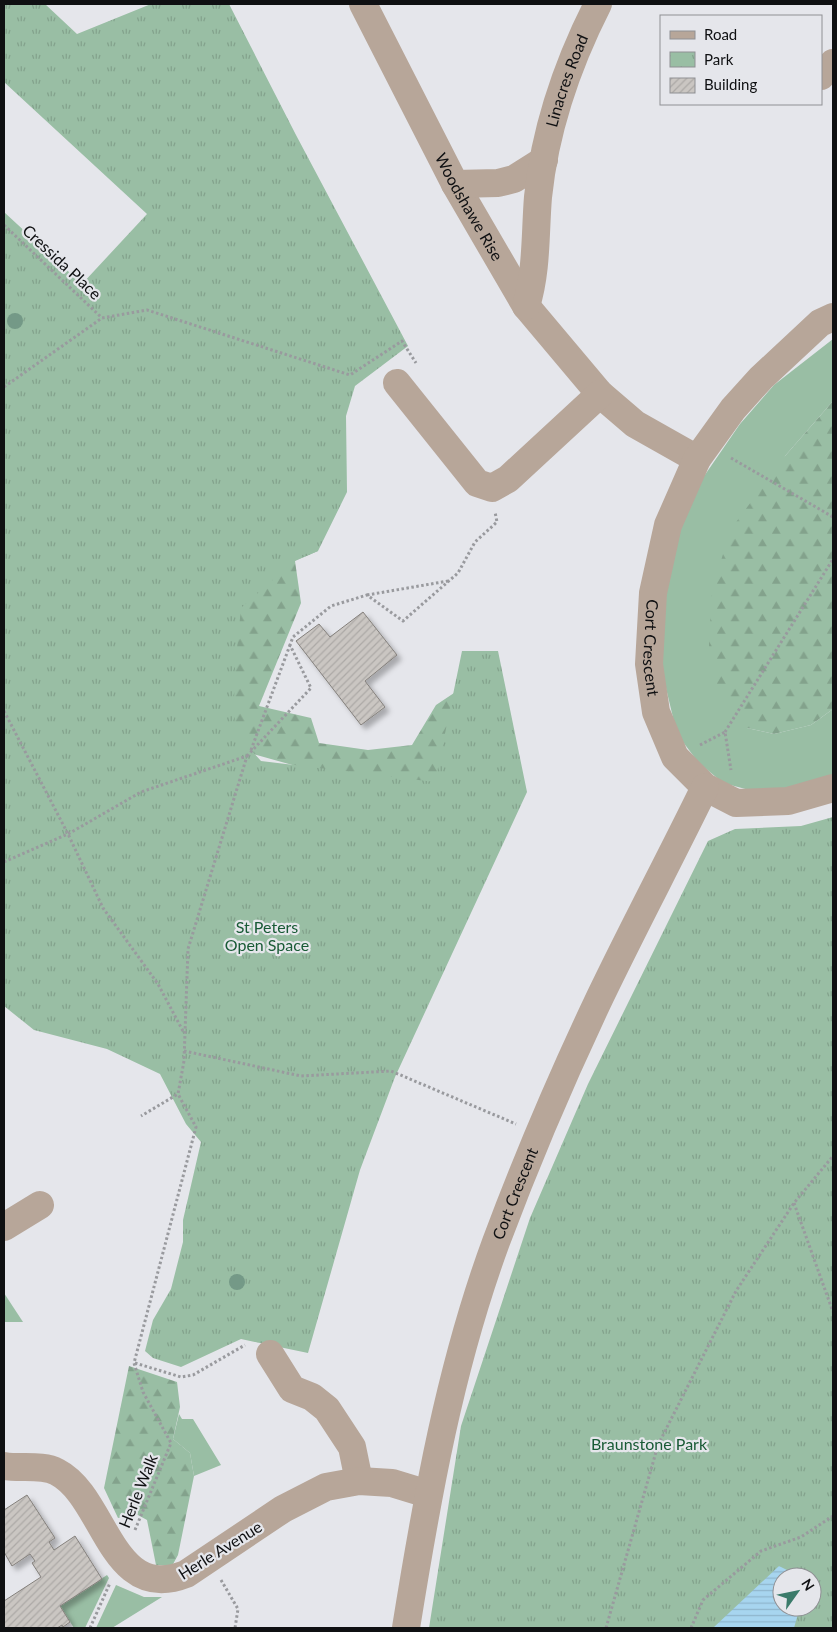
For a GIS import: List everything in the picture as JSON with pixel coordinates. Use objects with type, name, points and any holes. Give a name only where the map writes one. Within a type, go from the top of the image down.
[{"type":"street","name":"Woodshawe Rise","points":[[363,4],[455,184],[526,306],[600,394],[635,424],[703,452]]},
{"type":"street","name":"Linacres Road","points":[[526,306],[533,283],[538,195],[555,113],[574,58],[598,4]]},
{"type":"street","points":[[822,75],[833,63]]},
{"type":"street","points":[[455,184],[514,179],[544,160]]},
{"type":"street","name":"Cort Crescent","points":[[736,803],[705,786],[675,757],[656,712],[649,664],[653,593],[668,525],[703,452],[733,408],[761,378],[820,323],[833,317]]},
{"type":"street","points":[[397,383],[477,483],[492,488],[508,479],[600,394]]},
{"type":"street","name":"Cort Crescent","points":[[406,1628],[428,1494],[456,1370],[496,1243],[539,1134],[600,996],[705,786]]},
{"type":"street","points":[[736,803],[788,801],[833,788]]},
{"type":"street","points":[[4,1227],[40,1205]]},
{"type":"street","points":[[270,1354],[292,1388],[312,1397],[327,1409],[352,1447],[358,1482]]},
{"type":"street","name":"Herle Avenue","points":[[4,1466],[57,1471],[77,1489],[123,1560],[144,1575],[173,1580],[210,1560],[283,1509],[326,1487],[358,1482],[392,1483],[428,1494]]},
{"type":"path","name":"Cressida Place","points":[[4,225],[102,318]]},
{"type":"path","points":[[4,387],[102,318],[147,310],[350,375],[402,341],[417,365]]},
{"type":"path","points":[[703,452],[833,516]]},
{"type":"path","points":[[367,594],[403,621],[458,573],[475,542],[497,522],[492,488]]},
{"type":"path","points":[[675,757],[725,732],[833,559]]},
{"type":"path","points":[[250,753],[293,637],[331,606],[367,594],[449,581]]},
{"type":"path","points":[[4,862],[68,834],[142,792],[247,756],[311,688],[290,645]]},
{"type":"path","points":[[4,711],[68,834],[103,908],[158,984],[184,1033]]},
{"type":"path","points":[[725,732],[736,803]]},
{"type":"path","points":[[247,756],[188,949],[184,1051],[178,1094],[196,1127],[134,1363],[181,1377],[193,1375],[244,1344],[270,1354]]},
{"type":"path","points":[[184,1051],[301,1076],[391,1071],[539,1134]]},
{"type":"path","points":[[141,1116],[178,1094]]},
{"type":"path","points":[[606,1628],[658,1445],[736,1291],[794,1203],[833,1156]]},
{"type":"path","points":[[794,1203],[833,1312]]},
{"type":"path","name":"Herle Walk","points":[[90,1628],[123,1560],[171,1443],[142,1392],[134,1363]]},
{"type":"path","points":[[691,1628],[703,1600],[761,1551],[801,1537],[833,1516]]},
{"type":"path","points":[[210,1560],[238,1609],[235,1628]]},
{"type":"green space","name":"St Peters Open Space","points":[[4,4],[45,4],[77,34],[151,4],[229,4],[408,346],[355,386],[346,416],[347,492],[318,551],[294,561],[241,608],[234,679],[235,732],[261,761],[435,782],[462,651],[498,651],[527,792],[395,1077],[360,1170],[308,1353],[241,1339],[181,1367],[153,1358],[145,1351],[153,1320],[171,1289],[183,1242],[183,1220],[201,1142],[186,1124],[160,1074],[107,1049],[34,1030],[4,1006],[4,212],[82,284],[147,214],[4,82]]},
{"type":"green space","points":[[833,339],[833,401],[785,456],[747,728],[774,734],[811,725],[833,709],[833,780],[792,793],[753,791],[723,783],[698,762],[677,734],[659,659],[661,595],[679,528],[700,482],[740,424],[774,385]]},
{"type":"green space","points":[[833,401],[833,709],[811,725],[774,734],[747,728],[715,688],[709,645],[712,589],[731,529],[785,456]]},
{"type":"green space","points":[[171,487],[318,551],[295,561],[301,603],[259,706],[311,718],[319,743],[368,750],[412,745],[436,705],[454,693],[469,815],[250,753],[214,755]]},
{"type":"green space","name":"Braunstone Park","points":[[833,817],[833,1628],[429,1628],[461,1426],[530,1218],[588,1084],[708,841],[735,829],[801,826]]},
{"type":"green space","points":[[4,1293],[23,1322],[4,1322]]},
{"type":"green space","points":[[129,1366],[177,1382],[180,1407],[173,1439],[190,1453],[194,1476],[178,1555],[172,1566],[156,1565],[147,1520],[136,1514],[118,1518],[104,1488]]},
{"type":"green space","points":[[179,1414],[182,1419],[193,1419],[221,1465],[194,1476],[190,1453],[173,1439]]},
{"type":"green space","points":[[107,1575],[109,1578],[85,1628],[74,1628],[60,1606]]},
{"type":"green space","points":[[116,1585],[144,1597],[162,1597],[112,1628],[96,1628]]},
{"type":"water","points":[[772,1573],[772,1617],[797,1617],[794,1628],[713,1628]]},
{"type":"building","points":[[363,612],[397,655],[365,681],[385,707],[361,725],[296,641],[319,624],[330,637]]},
{"type":"building","points":[[27,1495],[55,1538],[49,1542],[54,1550],[75,1536],[102,1579],[60,1606],[70,1622],[63,1627],[62,1625],[57,1628],[4,1628],[4,1601],[41,1577],[32,1563],[35,1561],[30,1554],[12,1566],[4,1552],[4,1510]]}]
